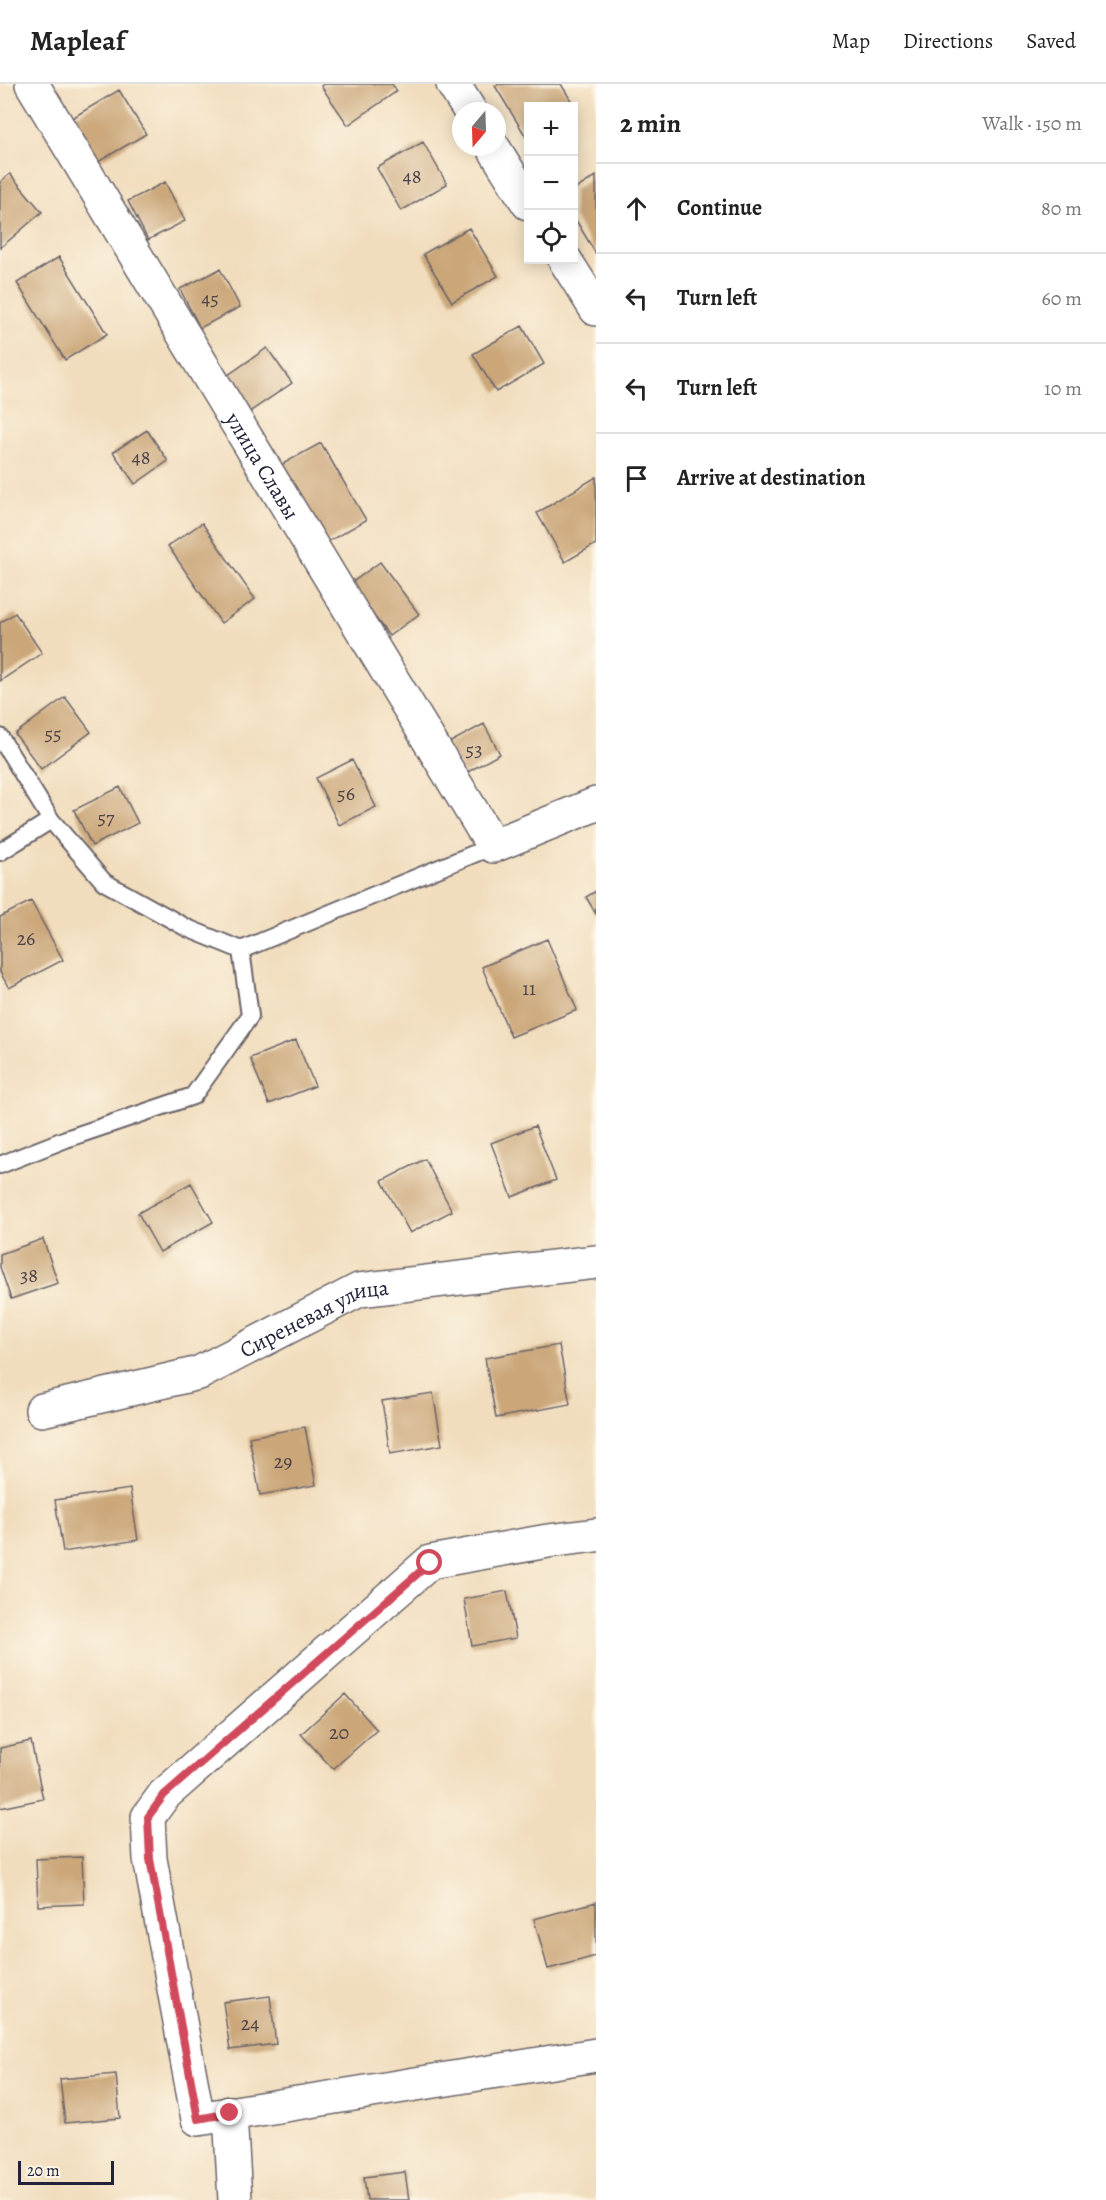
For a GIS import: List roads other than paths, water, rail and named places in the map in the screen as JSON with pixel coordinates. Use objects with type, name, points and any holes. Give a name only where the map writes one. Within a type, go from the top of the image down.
[{"type":"street","name":"улица Славы","points":[[32,84],[494,846]]},
{"type":"street","points":[[453,84],[464,102]]},
{"type":"street","points":[[499,156],[524,197]]},
{"type":"street","points":[[568,264],[596,309]]},
{"type":"street","points":[[494,846],[596,804]]},
{"type":"street","name":"Сиреневая улица","points":[[42,1410],[200,1373],[359,1290],[596,1262]]},
{"type":"street","points":[[596,1536],[548,1541],[430,1563],[164,1795],[148,1817],[150,1859],[198,2119],[596,2055]]},
{"type":"street","points":[[230,2113],[235,2200]]},
{"type":"lane","points":[[0,737],[51,820],[104,882],[188,928],[242,950],[494,846]]},
{"type":"lane","points":[[0,852],[51,820]]},
{"type":"lane","points":[[0,1165],[66,1139],[193,1096],[250,1016],[242,950]]}]
